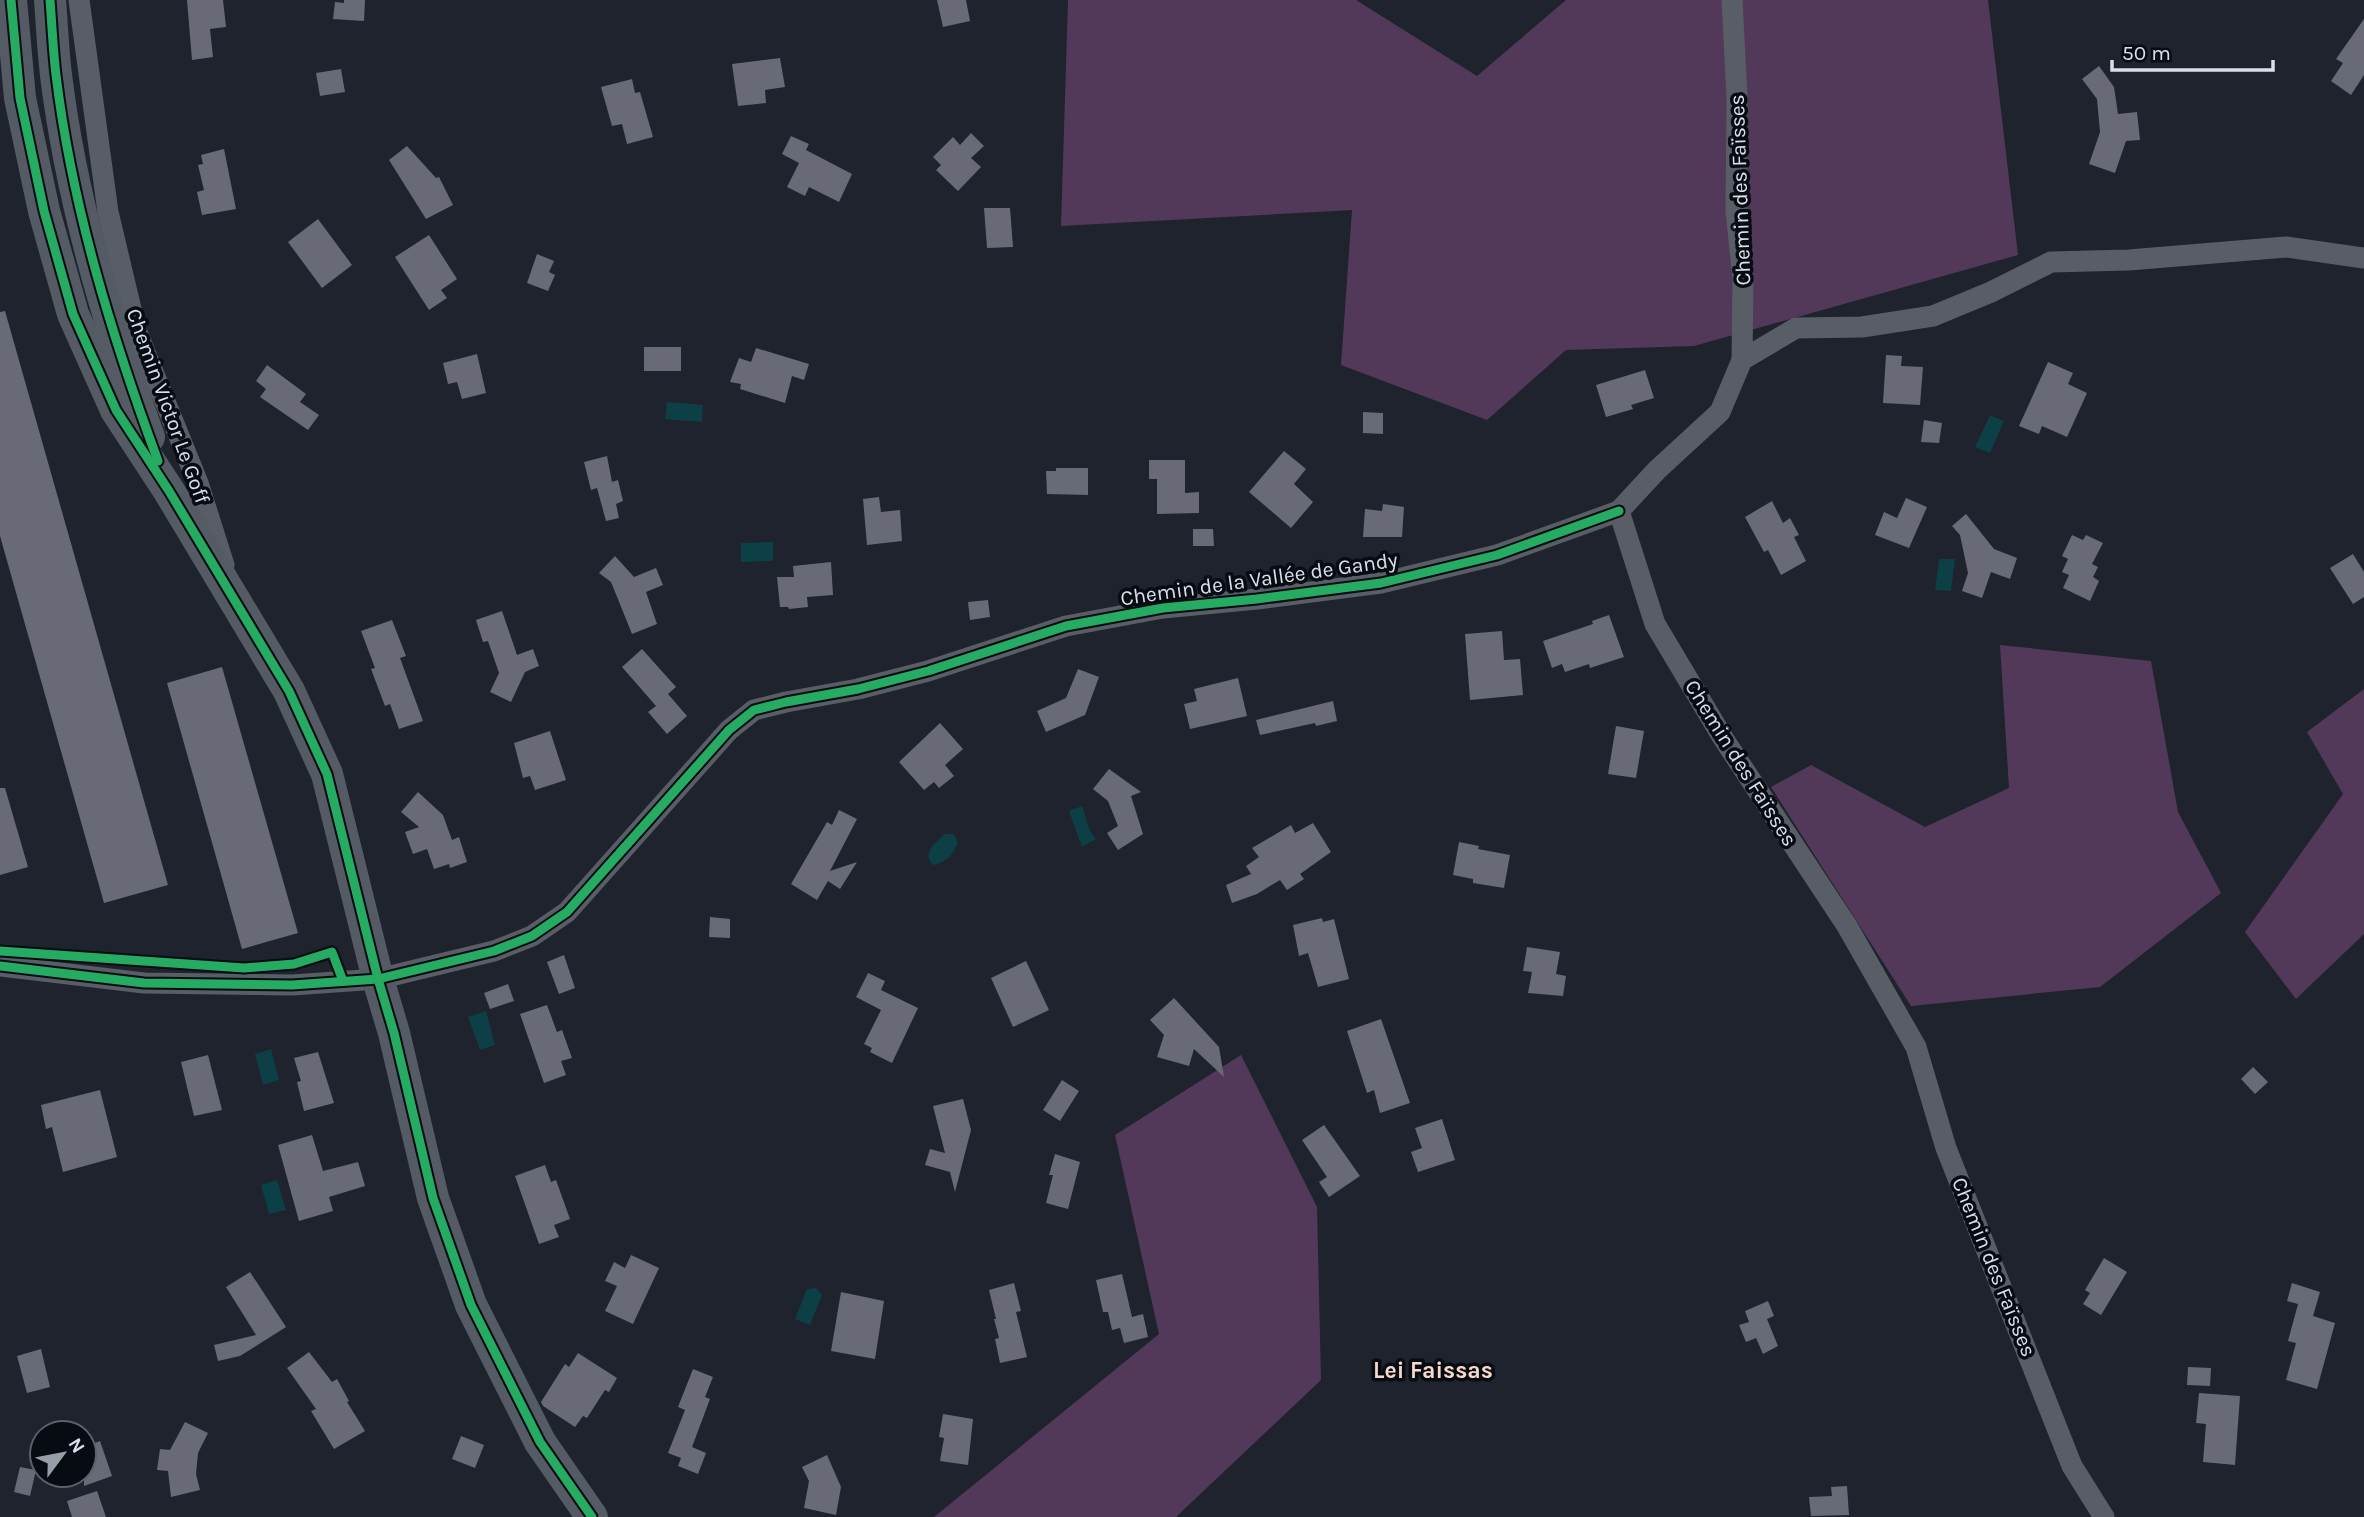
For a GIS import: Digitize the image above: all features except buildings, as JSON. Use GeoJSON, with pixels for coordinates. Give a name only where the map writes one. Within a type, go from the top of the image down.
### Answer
{"type":"FeatureCollection","features":[{"type":"Feature","properties":{"kind":"street"},"geometry":{"type":"LineString","coordinates":[[11,0],[20,98],[44,212],[73,314],[117,410],[289,691],[327,774],[394,1033],[433,1198],[471,1305],[540,1442],[592,1517]]}},
{"type":"Feature","properties":{"kind":"street"},"geometry":{"type":"LineString","coordinates":[[50,0],[56,75],[76,189],[92,256],[139,408],[169,491]]}},
{"type":"Feature","properties":{"kind":"street","name":"Chemin Victor Le Goff"},"geometry":{"type":"LineString","coordinates":[[79,0],[108,212],[136,330],[198,483],[236,602]]}},
{"type":"Feature","properties":{"kind":"street","name":"Chemin des Faïsses"},"geometry":{"type":"LineString","coordinates":[[1732,0],[1737,97],[1736,211],[1743,279],[1742,360],[1720,412],[1657,470],[1619,511],[1655,624],[1723,738],[1847,926],[1916,1047],[1946,1148],[2072,1466],[2104,1517]]}},
{"type":"Feature","properties":{"kind":"street"},"geometry":{"type":"LineString","coordinates":[[1742,360],[1796,328],[1862,327],[1933,316],[1992,292],[2051,262],[2156,258],[2286,247],[2364,257]]}},
{"type":"Feature","properties":{"kind":"street","name":"Chemin de la Vallée de Gandy"},"geometry":{"type":"LineString","coordinates":[[0,966],[144,983],[292,985],[378,979],[494,951],[533,936],[567,912],[729,730],[754,710],[881,683],[954,663],[1066,626],[1163,608],[1381,583],[1497,555],[1619,511]]}},
{"type":"Feature","properties":{"kind":"shaded area"},"geometry":{"type":"Polygon","coordinates":[[[1068,0],[1356,0],[1477,76],[1566,0],[1988,0],[2018,255],[1694,346],[1566,350],[1487,420],[1341,365],[1352,210],[1061,226],[1068,0]]]}},
{"type":"Feature","properties":{"kind":"shaded area"},"geometry":{"type":"Polygon","coordinates":[[[2000,645],[2151,661],[2178,812],[2221,893],[2100,987],[1911,1006],[1771,787],[1811,765],[1925,827],[2009,788],[2000,645]]]}},
{"type":"Feature","properties":{"kind":"shaded area"},"geometry":{"type":"Polygon","coordinates":[[[2364,689],[2364,934],[2296,999],[2245,932],[2343,794],[2307,732],[2364,689]]]}},
{"type":"Feature","properties":{"kind":"shaded area"},"geometry":{"type":"Polygon","coordinates":[[[1241,1055],[1317,1207],[1321,1380],[1176,1517],[934,1517],[1159,1334],[1115,1135],[1241,1055]]]}},
{"type":"Feature","properties":{"kind":"water"},"geometry":{"type":"Polygon","coordinates":[[[667,402],[703,405],[702,422],[665,419],[667,402]]]}},
{"type":"Feature","properties":{"kind":"water"},"geometry":{"type":"Polygon","coordinates":[[[1990,415],[2004,421],[1990,453],[1975,447],[1990,415]]]}},
{"type":"Feature","properties":{"kind":"water"},"geometry":{"type":"Polygon","coordinates":[[[773,542],[773,561],[741,562],[741,543],[773,542]]]}},
{"type":"Feature","properties":{"kind":"water"},"geometry":{"type":"Polygon","coordinates":[[[1939,559],[1955,559],[1951,591],[1935,590],[1939,559]]]}},
{"type":"Feature","properties":{"kind":"water"},"geometry":{"type":"Polygon","coordinates":[[[1082,806],[1090,831],[1096,839],[1082,847],[1069,811],[1082,806]]]}},
{"type":"Feature","properties":{"kind":"water"},"geometry":{"type":"Polygon","coordinates":[[[944,834],[954,834],[958,843],[948,858],[933,865],[929,852],[944,834]]]}},
{"type":"Feature","properties":{"kind":"water"},"geometry":{"type":"Polygon","coordinates":[[[486,1011],[495,1045],[480,1050],[468,1017],[486,1011]]]}},
{"type":"Feature","properties":{"kind":"water"},"geometry":{"type":"Polygon","coordinates":[[[271,1049],[279,1080],[263,1085],[255,1054],[271,1049]]]}},
{"type":"Feature","properties":{"kind":"water"},"geometry":{"type":"Polygon","coordinates":[[[277,1180],[286,1210],[269,1214],[261,1185],[277,1180]]]}},
{"type":"Feature","properties":{"kind":"water"},"geometry":{"type":"Polygon","coordinates":[[[816,1288],[822,1295],[810,1325],[795,1319],[807,1289],[816,1288]]]}},
{"type":"Feature","properties":{"kind":"cycle path"},"geometry":{"type":"LineString","coordinates":[[11,0],[20,98],[44,211],[73,314],[116,410],[169,491],[289,691],[327,774],[394,1033],[433,1198],[471,1305],[540,1442],[592,1517]]}},
{"type":"Feature","properties":{"kind":"cycle path"},"geometry":{"type":"LineString","coordinates":[[50,0],[63,124],[83,222],[125,367],[158,461]]}},
{"type":"Feature","properties":{"kind":"cycle path"},"geometry":{"type":"LineString","coordinates":[[0,966],[144,983],[292,985],[378,979],[494,951],[532,936],[567,912],[729,730],[754,710],[858,689],[928,671],[1066,626],[1163,608],[1381,583],[1497,555],[1619,511]]}},
{"type":"Feature","properties":{"kind":"cycle path"},"geometry":{"type":"LineString","coordinates":[[0,951],[244,968],[294,964],[332,952],[343,981]]}},
{"type":"Feature","properties":{"kind":"district","name":"Lei Faissas"},"geometry":{"type":"Point","coordinates":[1433,1370]}}]}
